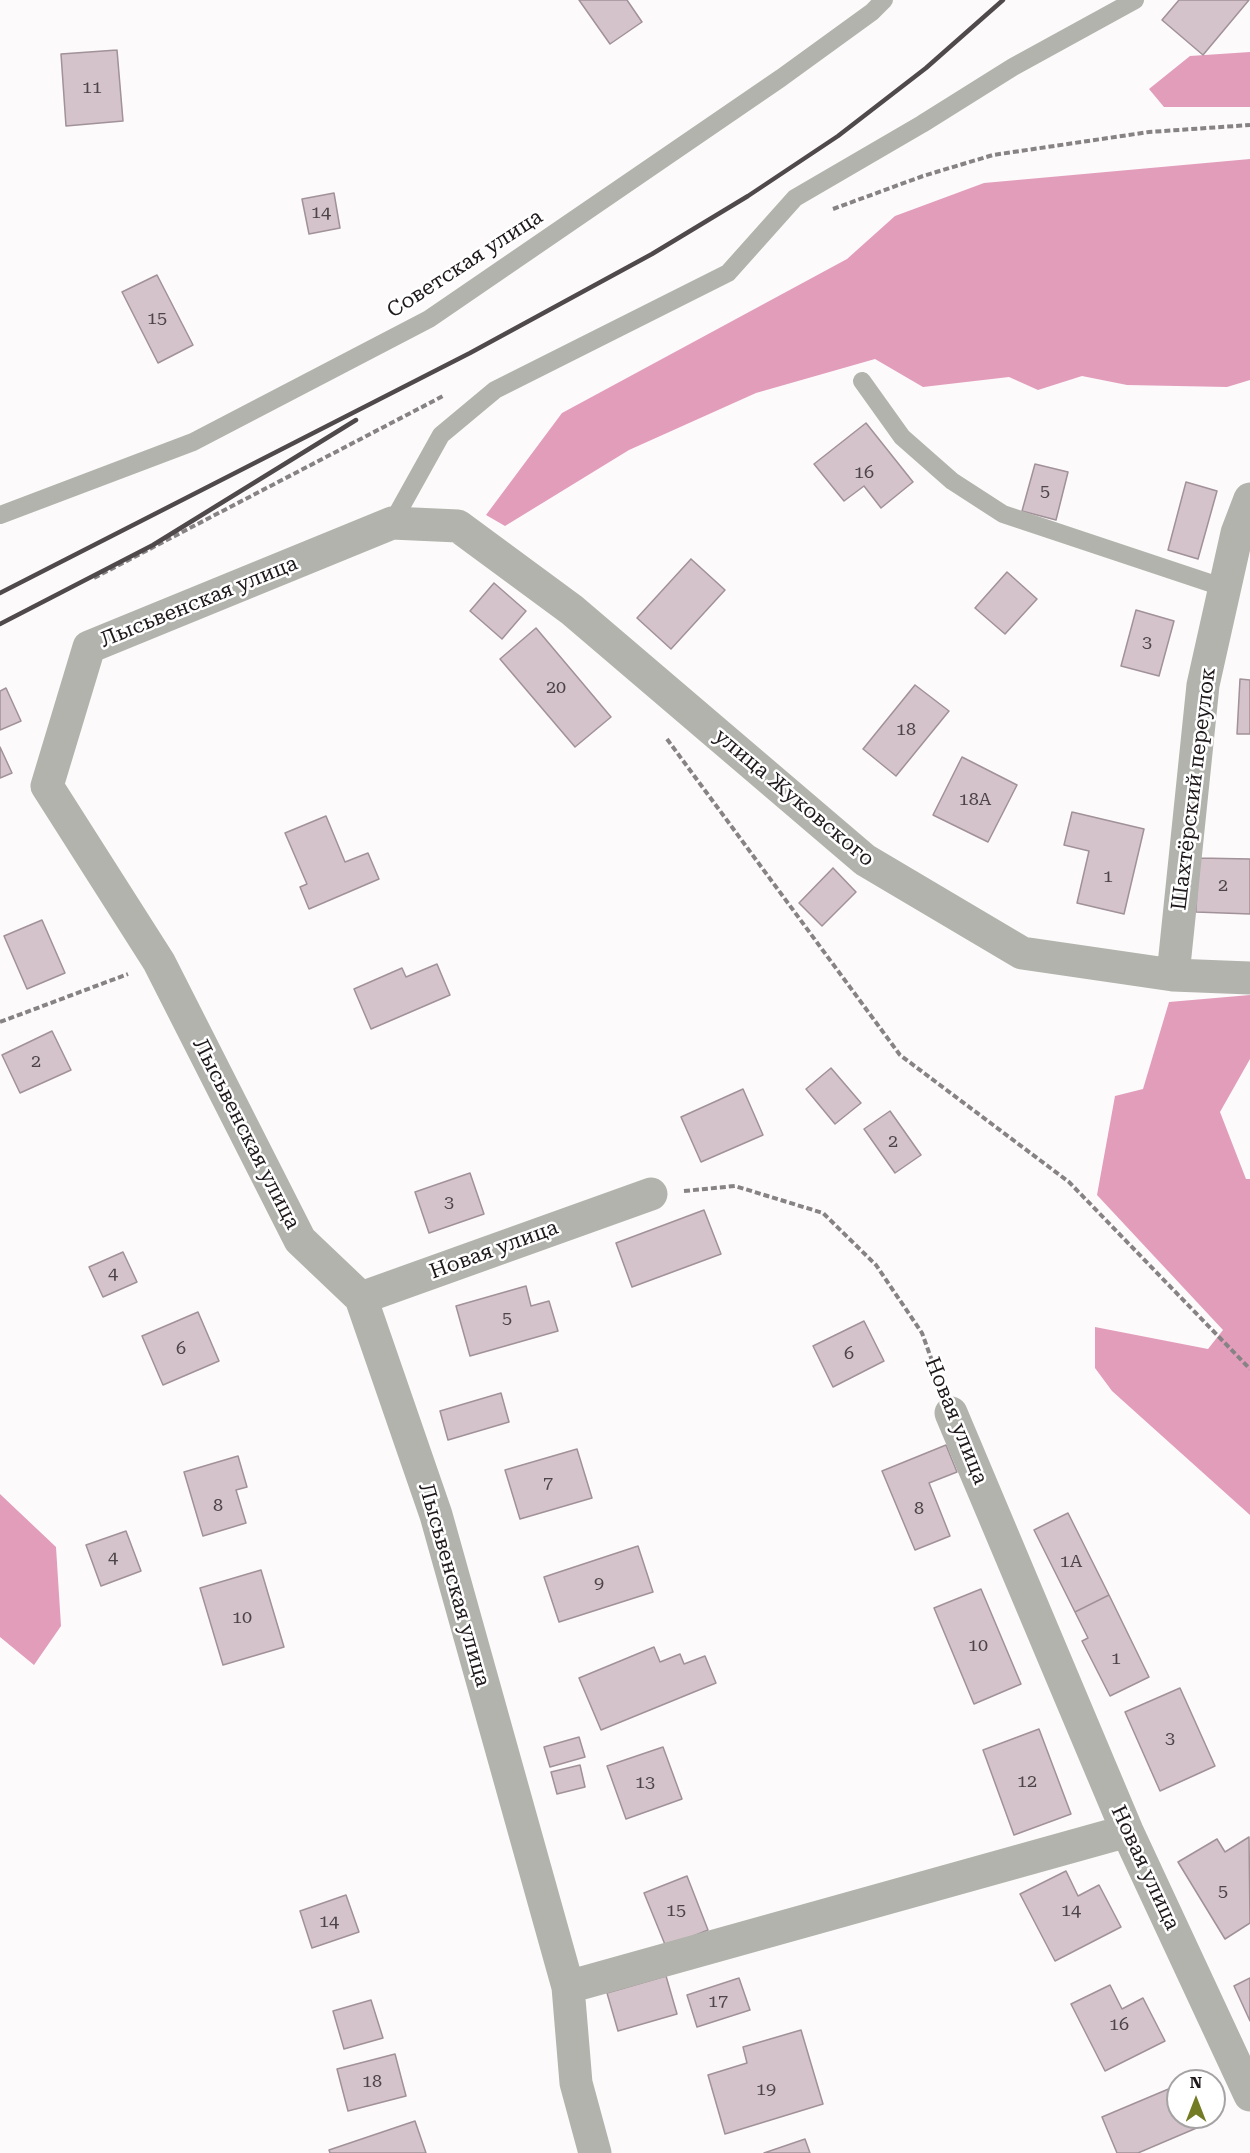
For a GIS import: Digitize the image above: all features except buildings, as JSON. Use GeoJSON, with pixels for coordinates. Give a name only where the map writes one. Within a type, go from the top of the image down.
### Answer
{"type":"FeatureCollection","features":[{"type":"Feature","properties":{"kind":"street","name":"Шахтёрский переулок"},"geometry":{"type":"LineString","coordinates":[[1173,975],[1203,685],[1237,533],[1250,499]]}},
{"type":"Feature","properties":{"kind":"street","name":"улица Жуковского"},"geometry":{"type":"LineString","coordinates":[[392,523],[458,526],[572,610],[865,860],[1022,953],[1173,975],[1250,978]]}},
{"type":"Feature","properties":{"kind":"street","name":"Лысьвенская улица"},"geometry":{"type":"LineString","coordinates":[[392,523],[89,646],[46,786],[159,962],[300,1240],[361,1299],[436,1515],[568,1987],[576,2083],[595,2153]]}},
{"type":"Feature","properties":{"kind":"street","name":"Новая улица"},"geometry":{"type":"LineString","coordinates":[[361,1299],[651,1194]]}},
{"type":"Feature","properties":{"kind":"street","name":"Новая улица"},"geometry":{"type":"LineString","coordinates":[[951,1413],[1127,1831],[1250,2095]]}},
{"type":"Feature","properties":{"kind":"street"},"geometry":{"type":"LineString","coordinates":[[568,1987],[1127,1831]]}},
{"type":"Feature","properties":{"kind":"lane","name":"Советская улица"},"geometry":{"type":"LineString","coordinates":[[0,514],[194,442],[429,319],[781,78],[872,12],[884,0]]}},
{"type":"Feature","properties":{"kind":"lane"},"geometry":{"type":"LineString","coordinates":[[392,523],[441,435],[495,390],[728,273],[795,198],[922,124],[1013,67],[1135,0]]}},
{"type":"Feature","properties":{"kind":"lane"},"geometry":{"type":"LineString","coordinates":[[862,381],[902,437],[952,481],[1003,514],[1225,588]]}},
{"type":"Feature","properties":{"kind":"path"},"geometry":{"type":"LineString","coordinates":[[663,733],[900,1055],[1069,1182],[1250,1369]]}},
{"type":"Feature","properties":{"kind":"path"},"geometry":{"type":"LineString","coordinates":[[0,1022],[159,962]]}},
{"type":"Feature","properties":{"kind":"path","name":"Новая улица"},"geometry":{"type":"LineString","coordinates":[[651,1194],[735,1186],[823,1213],[876,1264],[922,1333],[951,1413]]}},
{"type":"Feature","properties":{"kind":"shaded area"},"geometry":{"type":"Polygon","coordinates":[[[1250,52],[1250,107],[1164,107],[1149,89],[1190,56],[1250,52]]]}},
{"type":"Feature","properties":{"kind":"shaded area"},"geometry":{"type":"Polygon","coordinates":[[[1250,159],[1250,380],[1227,387],[1127,385],[1082,376],[1038,390],[1009,377],[923,387],[875,359],[756,393],[629,450],[505,526],[486,515],[562,413],[847,259],[895,216],[984,183],[1250,159]]]}},
{"type":"Feature","properties":{"kind":"shaded area"},"geometry":{"type":"Polygon","coordinates":[[[1250,995],[1250,1059],[1220,1112],[1246,1179],[1250,1179],[1250,1515],[1112,1391],[1095,1368],[1095,1327],[1208,1349],[1223,1330],[1097,1195],[1115,1096],[1143,1089],[1169,1002],[1250,995]]]}},
{"type":"Feature","properties":{"kind":"shaded area"},"geometry":{"type":"Polygon","coordinates":[[[0,1494],[56,1547],[61,1626],[34,1665],[0,1637],[0,1494]]]}},
{"type":"Feature","properties":{"kind":"railway"},"geometry":{"type":"LineString","coordinates":[[0,593],[470,353],[652,254],[748,196],[838,136],[926,68],[1003,0]]}},
{"type":"Feature","properties":{"kind":"railway"},"geometry":{"type":"LineString","coordinates":[[0,624],[153,545],[356,420]]}}]}
